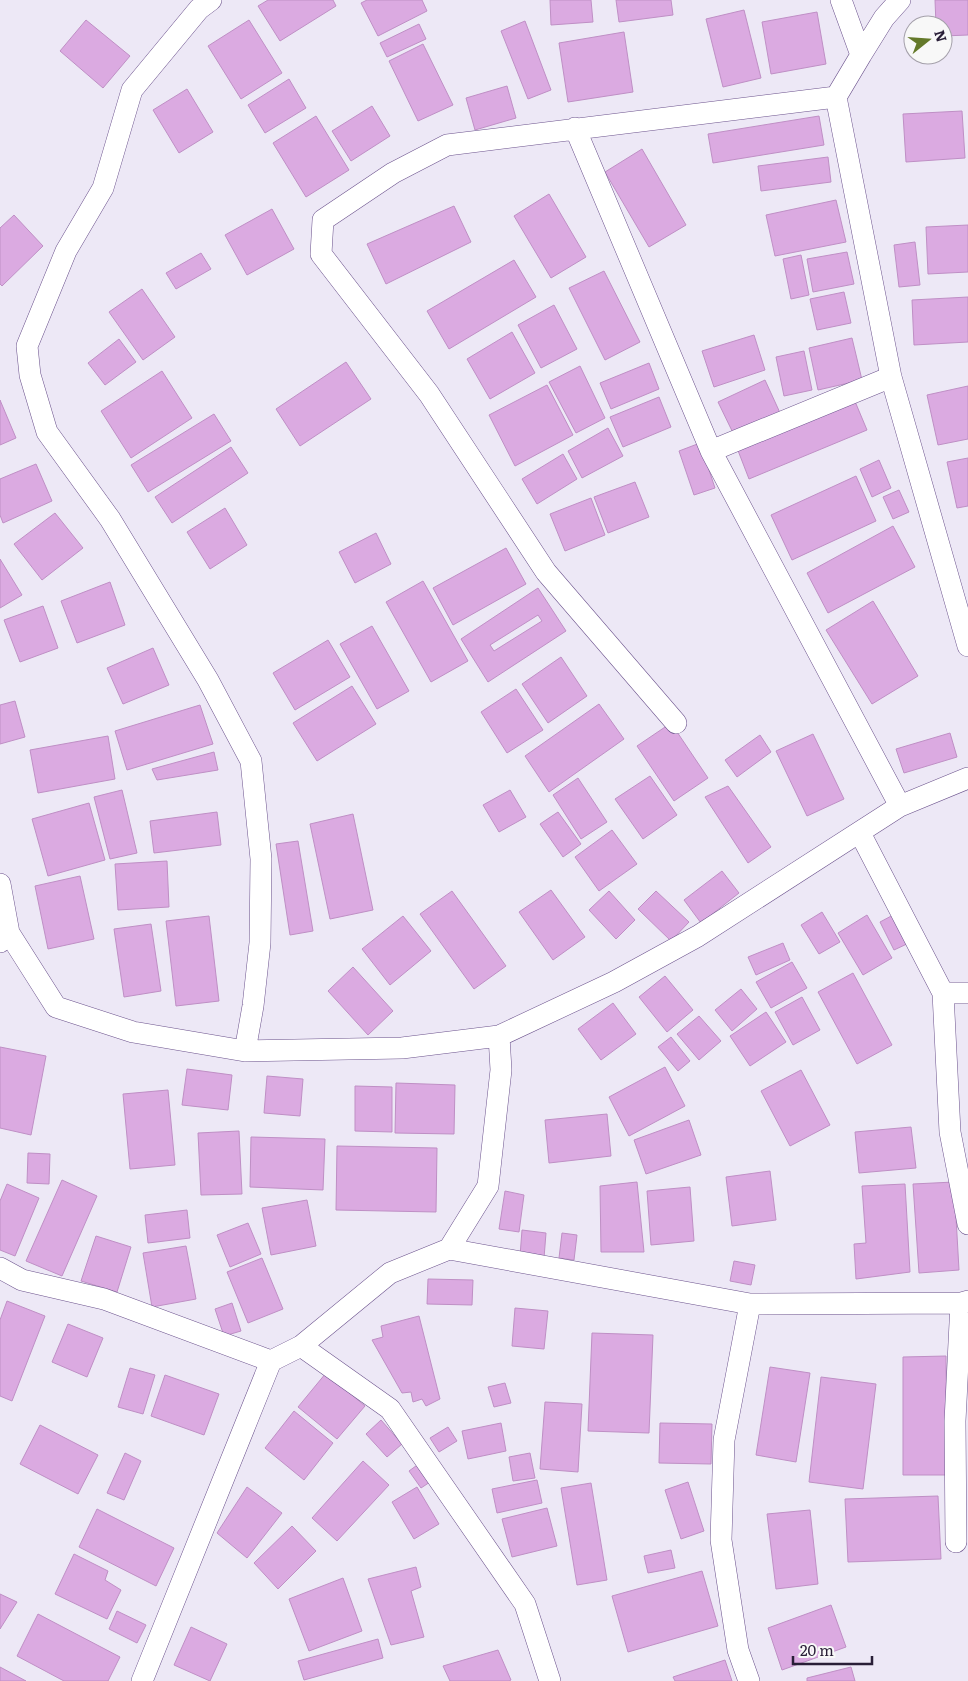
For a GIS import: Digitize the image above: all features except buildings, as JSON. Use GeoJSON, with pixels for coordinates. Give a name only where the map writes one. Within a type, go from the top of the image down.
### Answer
{"type":"FeatureCollection","features":[{"type":"Feature","properties":{"kind":"street"},"geometry":{"type":"LineString","coordinates":[[211,0],[198,9],[132,90],[103,188],[66,251],[27,346],[30,376],[47,432],[110,519],[208,680],[251,761],[261,859],[260,943],[253,1006],[245,1051]]}},
{"type":"Feature","properties":{"kind":"street"},"geometry":{"type":"LineString","coordinates":[[841,0],[861,55]]}},
{"type":"Feature","properties":{"kind":"street"},"geometry":{"type":"LineString","coordinates":[[900,0],[884,18],[836,97],[891,378],[968,646]]}},
{"type":"Feature","properties":{"kind":"street"},"geometry":{"type":"LineString","coordinates":[[676,723],[546,572],[429,394],[321,254],[323,220],[393,173],[448,145],[836,97]]}},
{"type":"Feature","properties":{"kind":"street"},"geometry":{"type":"LineString","coordinates":[[575,128],[711,452],[900,806]]}},
{"type":"Feature","properties":{"kind":"street"},"geometry":{"type":"LineString","coordinates":[[711,452],[891,378]]}},
{"type":"Feature","properties":{"kind":"street"},"geometry":{"type":"LineString","coordinates":[[0,884],[5,938],[56,1007],[133,1032],[245,1051],[402,1048],[500,1036],[614,982],[698,936],[900,806],[968,778]]}},
{"type":"Feature","properties":{"kind":"street"},"geometry":{"type":"LineString","coordinates":[[860,833],[943,993],[950,1132],[968,1224]]}},
{"type":"Feature","properties":{"kind":"street"},"geometry":{"type":"LineString","coordinates":[[943,993],[968,993]]}},
{"type":"Feature","properties":{"kind":"street"},"geometry":{"type":"LineString","coordinates":[[449,1249],[488,1186],[501,1070],[500,1036]]}},
{"type":"Feature","properties":{"kind":"street"},"geometry":{"type":"LineString","coordinates":[[142,1681],[272,1360],[301,1346],[390,1273],[449,1249],[750,1304],[964,1302],[955,1421],[956,1542]]}},
{"type":"Feature","properties":{"kind":"street"},"geometry":{"type":"LineString","coordinates":[[0,1268],[22,1280],[104,1299],[272,1360]]}},
{"type":"Feature","properties":{"kind":"street"},"geometry":{"type":"LineString","coordinates":[[749,1681],[738,1650],[721,1540],[724,1440],[750,1304]]}},
{"type":"Feature","properties":{"kind":"street"},"geometry":{"type":"LineString","coordinates":[[301,1346],[390,1409],[525,1604],[550,1681]]}}]}
